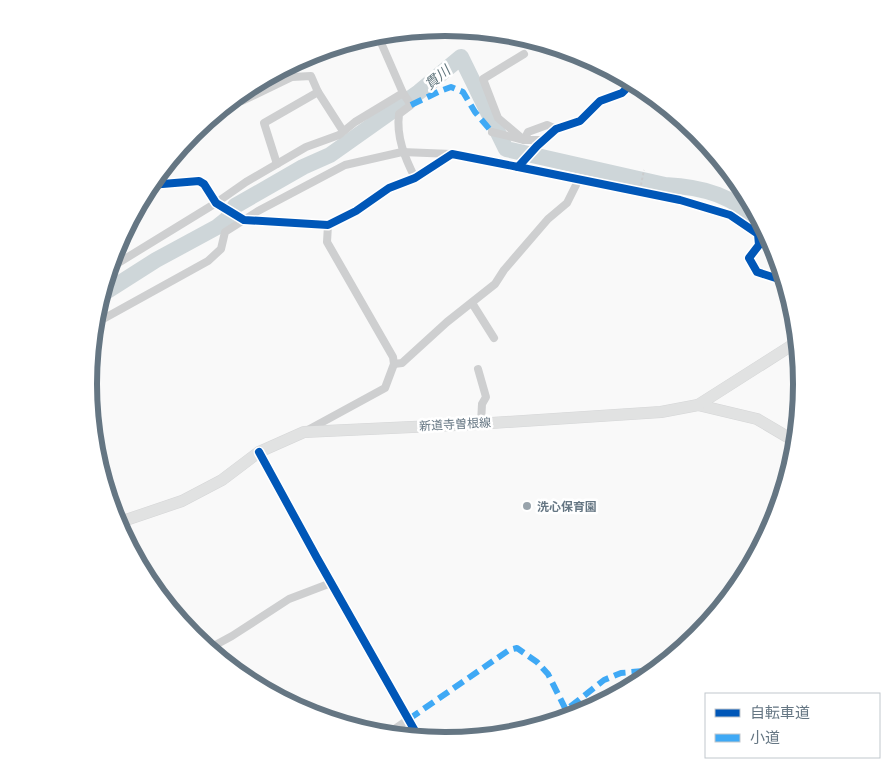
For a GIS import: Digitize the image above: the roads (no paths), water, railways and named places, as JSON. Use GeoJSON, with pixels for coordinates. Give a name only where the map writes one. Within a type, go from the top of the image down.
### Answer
{"type":"FeatureCollection","features":[{"type":"Feature","properties":{"kind":"main road","name":"新道寺曽根線"},"geometry":{"type":"LineString","coordinates":[[125,520],[182,501],[222,480],[259,452],[304,432],[661,412],[698,405],[791,346]]}},
{"type":"Feature","properties":{"kind":"main road"},"geometry":{"type":"LineString","coordinates":[[698,405],[757,419],[789,438]]}},
{"type":"Feature","properties":{"kind":"street"},"geometry":{"type":"LineString","coordinates":[[381,42],[404,94],[411,105],[399,114],[398,121],[402,150],[415,178]]}},
{"type":"Feature","properties":{"kind":"street"},"geometry":{"type":"LineString","coordinates":[[524,54],[483,79],[498,118],[524,140]]}},
{"type":"Feature","properties":{"kind":"street"},"geometry":{"type":"LineString","coordinates":[[246,99],[292,77],[311,76],[318,92],[343,131]]}},
{"type":"Feature","properties":{"kind":"street"},"geometry":{"type":"LineString","coordinates":[[521,165],[537,146],[556,130],[580,121],[600,101],[622,93],[627,88]]}},
{"type":"Feature","properties":{"kind":"street"},"geometry":{"type":"LineString","coordinates":[[277,164],[264,123],[318,92]]}},
{"type":"Feature","properties":{"kind":"street"},"geometry":{"type":"LineString","coordinates":[[120,262],[218,205],[246,182],[306,147],[339,135],[355,122],[404,94]]}},
{"type":"Feature","properties":{"kind":"street"},"geometry":{"type":"LineString","coordinates":[[524,140],[528,132],[547,125],[556,130]]}},
{"type":"Feature","properties":{"kind":"street"},"geometry":{"type":"LineString","coordinates":[[492,132],[524,140],[546,140]]}},
{"type":"Feature","properties":{"kind":"street"},"geometry":{"type":"LineString","coordinates":[[104,319],[208,261],[221,249],[225,232],[241,218],[345,165],[402,150],[452,154],[521,165],[579,180],[680,200],[730,215],[758,234],[759,245],[749,258],[756,272],[776,278]]}},
{"type":"Feature","properties":{"kind":"street"},"geometry":{"type":"LineString","coordinates":[[161,184],[199,181],[204,184],[218,205],[241,218],[328,225],[356,211],[389,188],[415,178],[452,154]]}},
{"type":"Feature","properties":{"kind":"street"},"geometry":{"type":"LineString","coordinates":[[394,364],[402,363],[495,284],[504,270],[548,219],[567,203],[579,180]]}},
{"type":"Feature","properties":{"kind":"street"},"geometry":{"type":"LineString","coordinates":[[304,432],[384,388],[394,364],[394,358],[327,242],[328,225]]}},
{"type":"Feature","properties":{"kind":"street"},"geometry":{"type":"LineString","coordinates":[[472,303],[494,338]]}},
{"type":"Feature","properties":{"kind":"street"},"geometry":{"type":"LineString","coordinates":[[478,369],[486,397],[482,404],[481,423]]}},
{"type":"Feature","properties":{"kind":"street"},"geometry":{"type":"LineString","coordinates":[[259,452],[415,730]]}},
{"type":"Feature","properties":{"kind":"street"},"geometry":{"type":"LineString","coordinates":[[215,644],[232,636],[289,599],[331,583]]}},
{"type":"Feature","properties":{"kind":"street"},"geometry":{"type":"LineString","coordinates":[[396,728],[409,719]]}},
{"type":"Feature","properties":{"kind":"waterway","name":"貫川"},"geometry":{"type":"LineString","coordinates":[[111,289],[156,260],[217,227],[227,219],[235,206],[303,167],[330,155],[419,92],[461,57],[506,149],[665,185],[706,191],[729,200],[747,211]]}},
{"type":"Feature","properties":{"kind":"place","name":"洗心保育園"},"geometry":{"type":"Point","coordinates":[527,506]}}]}
